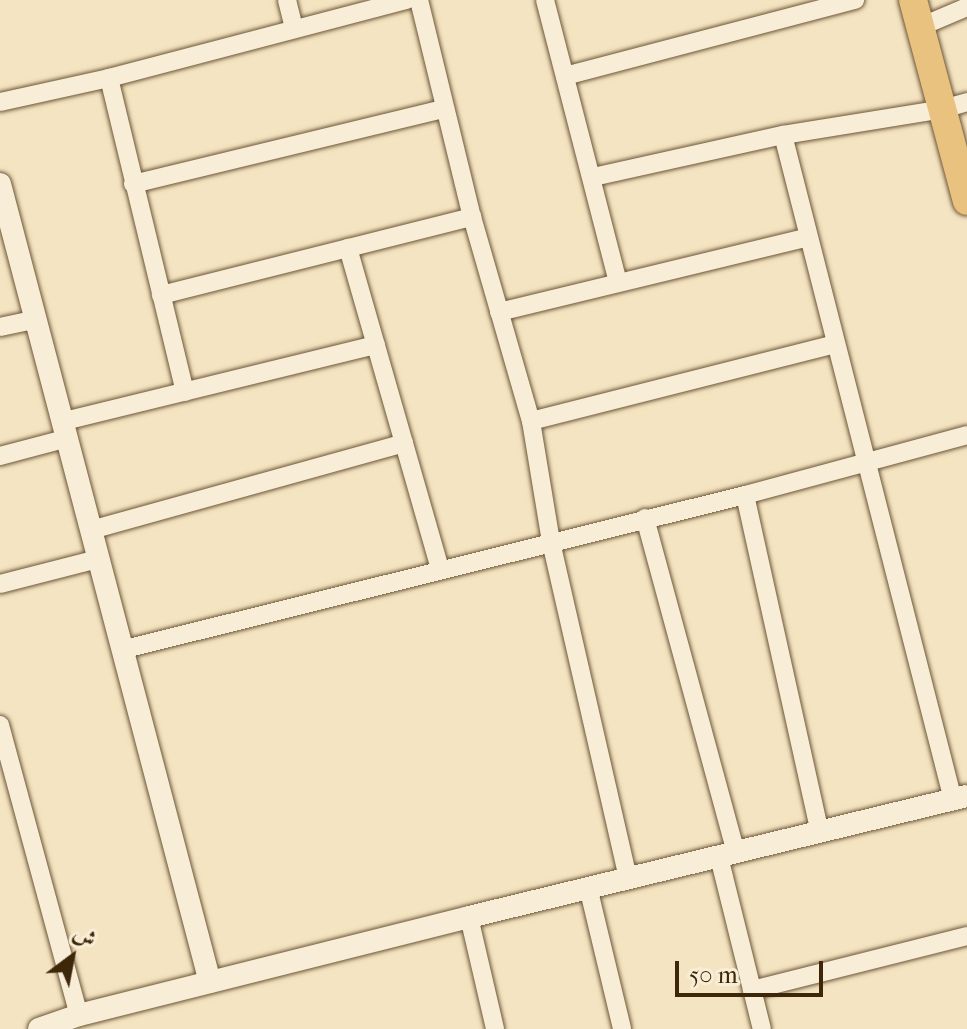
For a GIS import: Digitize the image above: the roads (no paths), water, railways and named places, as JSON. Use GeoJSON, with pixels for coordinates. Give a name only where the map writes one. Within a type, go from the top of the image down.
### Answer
{"type":"FeatureCollection","features":[{"type":"Feature","properties":{"kind":"main road"},"geometry":{"type":"LineString","coordinates":[[917,13],[955,106],[967,201]]}},
{"type":"Feature","properties":{"kind":"street"},"geometry":{"type":"LineString","coordinates":[[287,0],[294,28]]}},
{"type":"Feature","properties":{"kind":"street"},"geometry":{"type":"LineString","coordinates":[[0,102],[109,78],[407,0]]}},
{"type":"Feature","properties":{"kind":"street"},"geometry":{"type":"LineString","coordinates":[[419,0],[443,109],[531,421],[551,542],[628,878]]}},
{"type":"Feature","properties":{"kind":"street"},"geometry":{"type":"LineString","coordinates":[[545,0],[618,282]]}},
{"type":"Feature","properties":{"kind":"street"},"geometry":{"type":"LineString","coordinates":[[565,76],[855,0]]}},
{"type":"Feature","properties":{"kind":"street"},"geometry":{"type":"LineString","coordinates":[[917,13],[967,7]]}},
{"type":"Feature","properties":{"kind":"street"},"geometry":{"type":"LineString","coordinates":[[109,78],[185,392]]}},
{"type":"Feature","properties":{"kind":"street"},"geometry":{"type":"LineString","coordinates":[[593,177],[783,135],[955,106]]}},
{"type":"Feature","properties":{"kind":"street"},"geometry":{"type":"LineString","coordinates":[[133,184],[443,109]]}},
{"type":"Feature","properties":{"kind":"street"},"geometry":{"type":"LineString","coordinates":[[39,1029],[79,1015],[588,887],[960,798],[835,344],[783,135]]}},
{"type":"Feature","properties":{"kind":"street"},"geometry":{"type":"LineString","coordinates":[[0,184],[98,559],[125,649],[210,982]]}},
{"type":"Feature","properties":{"kind":"street"},"geometry":{"type":"LineString","coordinates":[[161,295],[472,217]]}},
{"type":"Feature","properties":{"kind":"street"},"geometry":{"type":"LineString","coordinates":[[499,312],[808,237]]}},
{"type":"Feature","properties":{"kind":"street"},"geometry":{"type":"LineString","coordinates":[[348,248],[440,568]]}},
{"type":"Feature","properties":{"kind":"street"},"geometry":{"type":"LineString","coordinates":[[0,327],[34,320]]}},
{"type":"Feature","properties":{"kind":"street"},"geometry":{"type":"LineString","coordinates":[[531,421],[835,344]]}},
{"type":"Feature","properties":{"kind":"street"},"geometry":{"type":"LineString","coordinates":[[0,456],[66,430],[185,392],[376,345]]}},
{"type":"Feature","properties":{"kind":"street"},"geometry":{"type":"LineString","coordinates":[[125,649],[440,568],[745,495],[967,435]]}},
{"type":"Feature","properties":{"kind":"street"},"geometry":{"type":"LineString","coordinates":[[91,530],[404,443]]}},
{"type":"Feature","properties":{"kind":"street"},"geometry":{"type":"LineString","coordinates":[[745,495],[820,832]]}},
{"type":"Feature","properties":{"kind":"street"},"geometry":{"type":"LineString","coordinates":[[645,518],[728,855],[762,1029]]}},
{"type":"Feature","properties":{"kind":"street"},"geometry":{"type":"LineString","coordinates":[[0,584],[98,559]]}},
{"type":"Feature","properties":{"kind":"street"},"geometry":{"type":"LineString","coordinates":[[0,725],[79,1015]]}},
{"type":"Feature","properties":{"kind":"street"},"geometry":{"type":"LineString","coordinates":[[588,887],[622,1029]]}},
{"type":"Feature","properties":{"kind":"street"},"geometry":{"type":"LineString","coordinates":[[469,917],[495,1029]]}},
{"type":"Feature","properties":{"kind":"street"},"geometry":{"type":"LineString","coordinates":[[752,990],[967,936]]}}]}
